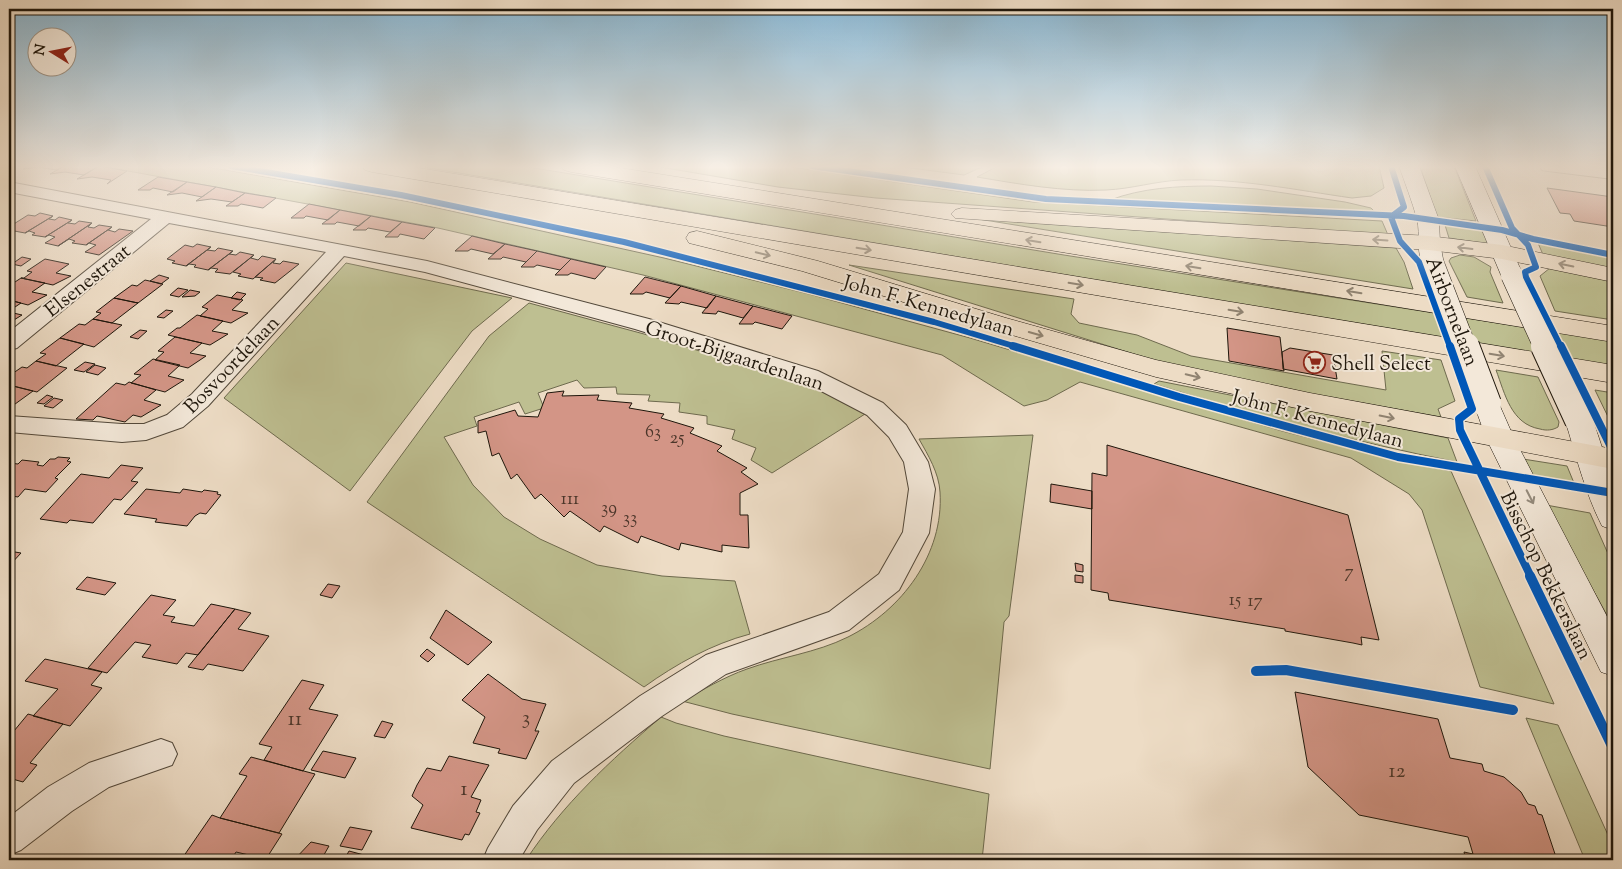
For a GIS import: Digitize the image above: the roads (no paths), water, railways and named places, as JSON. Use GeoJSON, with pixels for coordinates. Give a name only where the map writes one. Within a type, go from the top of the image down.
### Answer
{"type":"FeatureCollection","features":[{"type":"Feature","properties":{"kind":"main road"},"geometry":{"type":"LineString","coordinates":[[579,207],[636,224],[810,266],[997,323],[1156,368],[1310,402],[1602,457]]}},
{"type":"Feature","properties":{"kind":"main road","name":"John F. Kennedylaan"},"geometry":{"type":"LineString","coordinates":[[613,207],[1613,374]]}},
{"type":"Feature","properties":{"kind":"main road"},"geometry":{"type":"LineString","coordinates":[[819,207],[1613,334]]}},
{"type":"Feature","properties":{"kind":"main road"},"geometry":{"type":"LineString","coordinates":[[868,207],[1431,253],[1502,252],[1613,275]]}},
{"type":"Feature","properties":{"kind":"main road","name":"Airbornelaan"},"geometry":{"type":"LineString","coordinates":[[1423,207],[1430,232],[1431,253],[1500,438]]}},
{"type":"Feature","properties":{"kind":"main road"},"geometry":{"type":"LineString","coordinates":[[1482,207],[1579,420],[1602,457],[1613,518]]}},
{"type":"Feature","properties":{"kind":"main road","name":"Bisschop Bekkerslaan"},"geometry":{"type":"LineString","coordinates":[[1500,438],[1613,661]]}},
{"type":"Feature","properties":{"kind":"street","name":"Groot-Bijgaardenlaan"},"geometry":{"type":"LineString","coordinates":[[108,207],[340,249],[427,267],[632,322],[810,376],[875,409],[898,431],[916,462],[922,489],[916,533],[889,582],[839,621],[716,664],[652,706],[563,772],[525,818],[500,860]]}},
{"type":"Feature","properties":{"kind":"street","name":"Elsenestraat"},"geometry":{"type":"LineString","coordinates":[[9,343],[165,217]]}},
{"type":"Feature","properties":{"kind":"street","name":"Bosvoordelaan"},"geometry":{"type":"LineString","coordinates":[[9,424],[122,433],[146,432],[175,421],[200,400],[340,249]]}},
{"type":"Feature","properties":{"kind":"street"},"geometry":{"type":"LineString","coordinates":[[9,838],[60,799],[100,774],[161,754]]}},
{"type":"Feature","properties":{"kind":"place","name":"Shell Select"},"geometry":{"type":"Point","coordinates":[1315,363]}}]}
